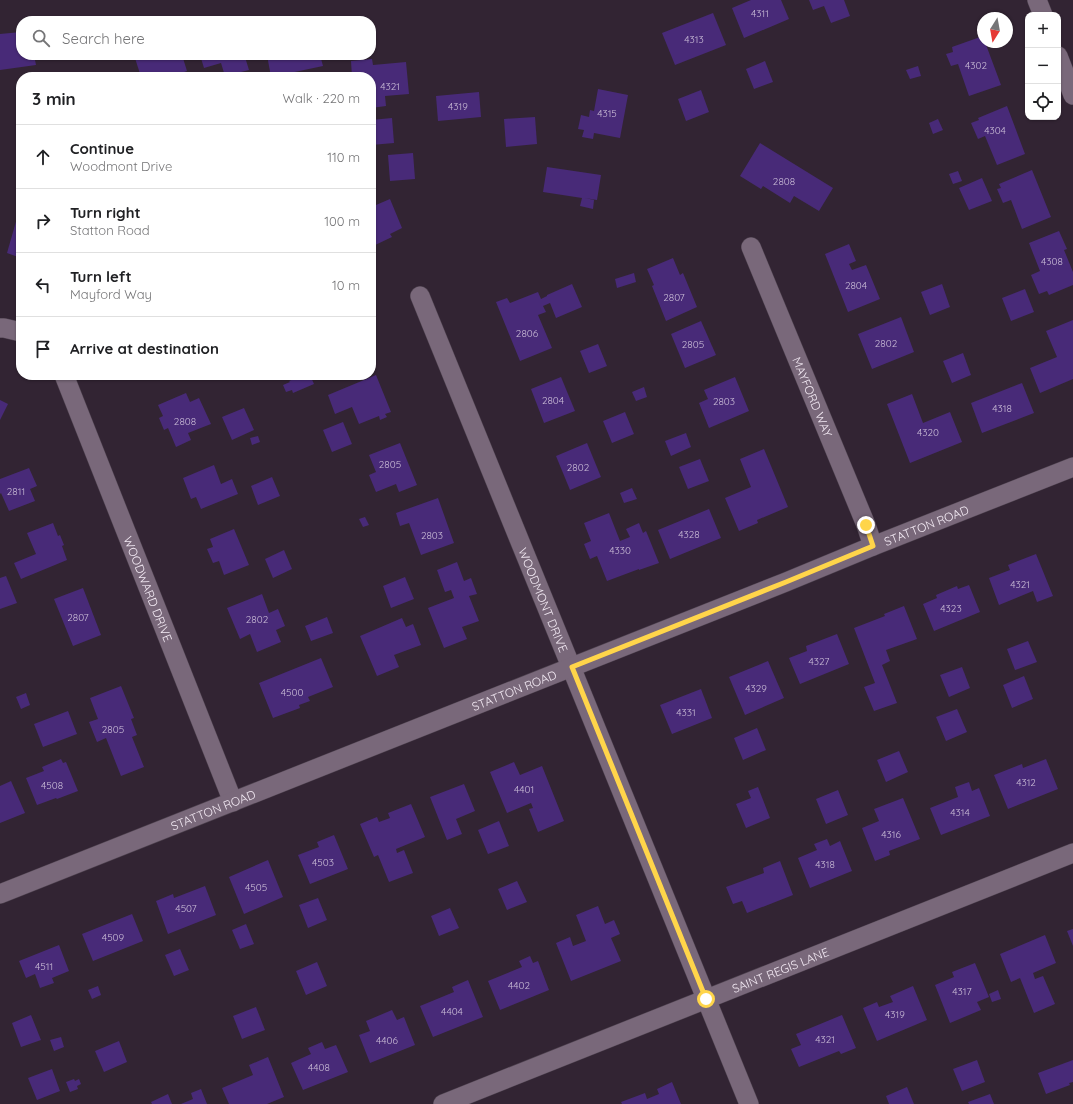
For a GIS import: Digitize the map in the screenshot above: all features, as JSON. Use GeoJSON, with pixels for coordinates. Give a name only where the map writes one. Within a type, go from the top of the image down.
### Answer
{"type":"FeatureCollection","features":[{"type":"Feature","properties":{"kind":"street"},"geometry":{"type":"LineString","coordinates":[[1037,0],[1041,12]]}},
{"type":"Feature","properties":{"kind":"street"},"geometry":{"type":"LineString","coordinates":[[1061,64],[1073,95]]}},
{"type":"Feature","properties":{"kind":"street","name":"MAYFORD WAY"},"geometry":{"type":"LineString","coordinates":[[751,247],[866,525],[873,546]]}},
{"type":"Feature","properties":{"kind":"street","name":"WOODMONT DRIVE"},"geometry":{"type":"LineString","coordinates":[[420,296],[749,1104]]}},
{"type":"Feature","properties":{"kind":"street"},"geometry":{"type":"LineString","coordinates":[[0,328],[16,331]]}},
{"type":"Feature","properties":{"kind":"street","name":"WOODWARD DRIVE"},"geometry":{"type":"LineString","coordinates":[[66,380],[234,802]]}},
{"type":"Feature","properties":{"kind":"street","name":"STATTON ROAD"},"geometry":{"type":"LineString","coordinates":[[0,894],[1073,467]]}},
{"type":"Feature","properties":{"kind":"street","name":"SAINT REGIS LANE"},"geometry":{"type":"LineString","coordinates":[[443,1104],[1073,853]]}},
{"type":"Feature","properties":{"kind":"building"},"geometry":{"type":"Polygon","coordinates":[[[751,0],[781,0],[789,19],[744,38],[732,8],[751,0]]]}},
{"type":"Feature","properties":{"kind":"building"},"geometry":{"type":"Polygon","coordinates":[[[809,0],[844,0],[850,16],[831,23],[824,6],[813,10],[809,0]]]}},
{"type":"Feature","properties":{"kind":"building"},"geometry":{"type":"Polygon","coordinates":[[[713,13],[726,45],[675,65],[662,33],[713,13]]]}},
{"type":"Feature","properties":{"kind":"building"},"geometry":{"type":"Polygon","coordinates":[[[16,32],[16,60],[35,60],[36,65],[0,70],[0,34],[16,32]]]}},
{"type":"Feature","properties":{"kind":"building"},"geometry":{"type":"Polygon","coordinates":[[[977,38],[977,48],[987,48],[1001,85],[969,96],[958,64],[951,66],[946,54],[953,52],[952,47],[977,38]]]}},
{"type":"Feature","properties":{"kind":"building"},"geometry":{"type":"Polygon","coordinates":[[[136,60],[184,60],[187,71],[184,72],[139,72],[136,60]]]}},
{"type":"Feature","properties":{"kind":"building"},"geometry":{"type":"Polygon","coordinates":[[[202,60],[246,60],[249,70],[241,72],[224,72],[221,63],[204,68],[202,60]]]}},
{"type":"Feature","properties":{"kind":"building"},"geometry":{"type":"Polygon","coordinates":[[[268,60],[321,60],[323,66],[295,72],[270,72],[268,60]]]}},
{"type":"Feature","properties":{"kind":"building"},"geometry":{"type":"Polygon","coordinates":[[[372,60],[373,65],[406,62],[409,94],[385,96],[386,106],[376,107],[376,72],[352,72],[351,61],[372,60]]]}},
{"type":"Feature","properties":{"kind":"building"},"geometry":{"type":"Polygon","coordinates":[[[765,61],[773,82],[754,89],[746,69],[765,61]]]}},
{"type":"Feature","properties":{"kind":"building"},"geometry":{"type":"Polygon","coordinates":[[[918,66],[921,76],[910,79],[906,70],[918,66]]]}},
{"type":"Feature","properties":{"kind":"building"},"geometry":{"type":"Polygon","coordinates":[[[598,89],[628,95],[620,138],[594,133],[593,139],[582,137],[584,130],[578,129],[581,115],[589,117],[590,110],[594,111],[598,89]]]}},
{"type":"Feature","properties":{"kind":"building"},"geometry":{"type":"Polygon","coordinates":[[[701,90],[709,112],[686,121],[678,99],[701,90]]]}},
{"type":"Feature","properties":{"kind":"building"},"geometry":{"type":"Polygon","coordinates":[[[479,92],[481,117],[438,121],[436,96],[479,92]]]}},
{"type":"Feature","properties":{"kind":"building"},"geometry":{"type":"Polygon","coordinates":[[[1007,106],[1025,154],[997,165],[985,136],[978,139],[971,123],[979,120],[978,118],[1007,106]]]}},
{"type":"Feature","properties":{"kind":"building"},"geometry":{"type":"Polygon","coordinates":[[[535,117],[537,144],[506,147],[504,119],[535,117]]]}},
{"type":"Feature","properties":{"kind":"building"},"geometry":{"type":"Polygon","coordinates":[[[392,118],[394,143],[376,145],[376,120],[392,118]]]}},
{"type":"Feature","properties":{"kind":"building"},"geometry":{"type":"Polygon","coordinates":[[[938,119],[943,130],[933,134],[929,123],[938,119]]]}},
{"type":"Feature","properties":{"kind":"building"},"geometry":{"type":"Polygon","coordinates":[[[760,143],[833,188],[819,211],[794,196],[790,203],[763,186],[761,189],[740,176],[760,143]]]}},
{"type":"Feature","properties":{"kind":"building"},"geometry":{"type":"Polygon","coordinates":[[[413,153],[415,179],[390,181],[388,155],[413,153]]]}},
{"type":"Feature","properties":{"kind":"building"},"geometry":{"type":"Polygon","coordinates":[[[547,167],[601,175],[597,200],[585,198],[594,200],[593,209],[580,206],[582,198],[543,192],[547,167]]]}},
{"type":"Feature","properties":{"kind":"building"},"geometry":{"type":"Polygon","coordinates":[[[1032,170],[1051,217],[1022,229],[1011,200],[1003,203],[997,189],[1001,188],[999,184],[1032,170]]]}},
{"type":"Feature","properties":{"kind":"building"},"geometry":{"type":"Polygon","coordinates":[[[958,171],[962,181],[953,184],[949,174],[958,171]]]}},
{"type":"Feature","properties":{"kind":"building"},"geometry":{"type":"Polygon","coordinates":[[[982,178],[992,201],[969,210],[959,188],[982,178]]]}},
{"type":"Feature","properties":{"kind":"building"},"geometry":{"type":"Polygon","coordinates":[[[390,199],[402,228],[390,234],[392,237],[376,245],[376,205],[390,199]]]}},
{"type":"Feature","properties":{"kind":"building"},"geometry":{"type":"Polygon","coordinates":[[[16,222],[16,256],[7,253],[16,222]]]}},
{"type":"Feature","properties":{"kind":"building"},"geometry":{"type":"Polygon","coordinates":[[[1059,231],[1067,249],[1064,250],[1073,272],[1073,285],[1049,295],[1047,291],[1039,294],[1031,275],[1040,271],[1029,243],[1059,231]]]}},
{"type":"Feature","properties":{"kind":"building"},"geometry":{"type":"Polygon","coordinates":[[[849,244],[856,261],[849,264],[852,270],[866,265],[880,299],[848,312],[825,254],[849,244]]]}},
{"type":"Feature","properties":{"kind":"building"},"geometry":{"type":"Polygon","coordinates":[[[673,258],[680,275],[683,273],[697,307],[666,321],[647,269],[673,258]]]}},
{"type":"Feature","properties":{"kind":"building"},"geometry":{"type":"Polygon","coordinates":[[[634,273],[636,282],[617,288],[615,279],[634,273]]]}},
{"type":"Feature","properties":{"kind":"building"},"geometry":{"type":"Polygon","coordinates":[[[572,284],[582,307],[556,318],[550,303],[543,306],[546,312],[538,315],[552,348],[520,361],[496,302],[507,298],[510,303],[538,292],[541,299],[572,284]]]}},
{"type":"Feature","properties":{"kind":"building"},"geometry":{"type":"Polygon","coordinates":[[[942,284],[950,307],[930,315],[921,292],[942,284]]]}},
{"type":"Feature","properties":{"kind":"building"},"geometry":{"type":"Polygon","coordinates":[[[1025,289],[1034,312],[1011,321],[1002,298],[1025,289]]]}},
{"type":"Feature","properties":{"kind":"building"},"geometry":{"type":"Polygon","coordinates":[[[901,317],[914,352],[872,369],[858,334],[901,317]]]}},
{"type":"Feature","properties":{"kind":"building"},"geometry":{"type":"Polygon","coordinates":[[[1073,320],[1073,379],[1040,393],[1030,368],[1057,357],[1046,331],[1073,320]]]}},
{"type":"Feature","properties":{"kind":"building"},"geometry":{"type":"Polygon","coordinates":[[[701,321],[716,355],[685,368],[671,334],[701,321]]]}},
{"type":"Feature","properties":{"kind":"building"},"geometry":{"type":"Polygon","coordinates":[[[598,344],[607,366],[589,373],[580,351],[598,344]]]}},
{"type":"Feature","properties":{"kind":"building"},"geometry":{"type":"Polygon","coordinates":[[[963,353],[971,375],[952,383],[943,361],[963,353]]]}},
{"type":"Feature","properties":{"kind":"building"},"geometry":{"type":"Polygon","coordinates":[[[376,375],[391,412],[385,414],[387,417],[380,420],[379,416],[359,424],[352,407],[335,414],[328,395],[364,380],[376,380],[376,375]]]}},
{"type":"Feature","properties":{"kind":"building"},"geometry":{"type":"Polygon","coordinates":[[[561,377],[575,411],[544,423],[531,389],[561,377]]]}},
{"type":"Feature","properties":{"kind":"building"},"geometry":{"type":"Polygon","coordinates":[[[735,377],[749,411],[709,428],[699,403],[708,399],[704,390],[735,377]]]}},
{"type":"Feature","properties":{"kind":"building"},"geometry":{"type":"Polygon","coordinates":[[[312,380],[314,384],[293,393],[292,390],[286,392],[283,385],[290,382],[289,381],[312,380]]]}},
{"type":"Feature","properties":{"kind":"building"},"geometry":{"type":"Polygon","coordinates":[[[1022,383],[1034,413],[982,433],[971,403],[1022,383]]]}},
{"type":"Feature","properties":{"kind":"building"},"geometry":{"type":"Polygon","coordinates":[[[644,387],[647,397],[636,401],[632,392],[644,387]]]}},
{"type":"Feature","properties":{"kind":"building"},"geometry":{"type":"Polygon","coordinates":[[[186,393],[190,402],[199,398],[211,424],[188,433],[191,440],[176,447],[168,428],[164,430],[159,418],[163,416],[158,405],[186,393]]]}},
{"type":"Feature","properties":{"kind":"building"},"geometry":{"type":"Polygon","coordinates":[[[912,394],[923,423],[950,412],[962,442],[910,463],[887,404],[912,394]]]}},
{"type":"Feature","properties":{"kind":"building"},"geometry":{"type":"Polygon","coordinates":[[[0,400],[8,404],[0,420],[0,400]]]}},
{"type":"Feature","properties":{"kind":"building"},"geometry":{"type":"Polygon","coordinates":[[[244,408],[254,430],[232,440],[222,417],[244,408]]]}},
{"type":"Feature","properties":{"kind":"building"},"geometry":{"type":"Polygon","coordinates":[[[625,412],[634,434],[612,443],[603,421],[625,412]]]}},
{"type":"Feature","properties":{"kind":"building"},"geometry":{"type":"Polygon","coordinates":[[[343,422],[352,444],[332,452],[323,430],[343,422]]]}},
{"type":"Feature","properties":{"kind":"building"},"geometry":{"type":"Polygon","coordinates":[[[686,433],[691,447],[671,456],[665,441],[686,433]]]}},
{"type":"Feature","properties":{"kind":"building"},"geometry":{"type":"Polygon","coordinates":[[[258,436],[260,442],[252,445],[250,438],[258,436]]]}},
{"type":"Feature","properties":{"kind":"building"},"geometry":{"type":"Polygon","coordinates":[[[400,443],[417,485],[399,492],[396,484],[376,492],[369,475],[376,472],[369,455],[400,443]]]}},
{"type":"Feature","properties":{"kind":"building"},"geometry":{"type":"Polygon","coordinates":[[[587,443],[601,477],[570,490],[556,456],[587,443]]]}},
{"type":"Feature","properties":{"kind":"building"},"geometry":{"type":"Polygon","coordinates":[[[764,449],[788,507],[757,520],[758,523],[739,531],[725,498],[751,487],[740,459],[764,449]]]}},
{"type":"Feature","properties":{"kind":"building"},"geometry":{"type":"Polygon","coordinates":[[[700,459],[709,481],[688,489],[679,467],[700,459]]]}},
{"type":"Feature","properties":{"kind":"building"},"geometry":{"type":"Polygon","coordinates":[[[214,465],[221,484],[232,479],[238,494],[201,509],[196,497],[191,499],[183,478],[214,465]]]}},
{"type":"Feature","properties":{"kind":"building"},"geometry":{"type":"Polygon","coordinates":[[[29,468],[37,486],[30,489],[35,501],[9,511],[1,493],[0,494],[0,479],[29,468]]]}},
{"type":"Feature","properties":{"kind":"building"},"geometry":{"type":"Polygon","coordinates":[[[272,477],[280,496],[258,505],[251,486],[272,477]]]}},
{"type":"Feature","properties":{"kind":"building"},"geometry":{"type":"Polygon","coordinates":[[[632,488],[637,499],[624,503],[620,493],[632,488]]]}},
{"type":"Feature","properties":{"kind":"building"},"geometry":{"type":"Polygon","coordinates":[[[438,498],[454,543],[421,555],[409,523],[400,526],[396,513],[438,498]]]}},
{"type":"Feature","properties":{"kind":"building"},"geometry":{"type":"Polygon","coordinates":[[[709,509],[721,538],[670,559],[658,530],[709,509]]]}},
{"type":"Feature","properties":{"kind":"building"},"geometry":{"type":"Polygon","coordinates":[[[609,513],[620,541],[630,537],[626,529],[639,523],[643,533],[646,531],[659,563],[607,581],[597,556],[590,559],[584,544],[591,541],[584,523],[609,513]]]}},
{"type":"Feature","properties":{"kind":"building"},"geometry":{"type":"Polygon","coordinates":[[[365,517],[369,525],[363,527],[359,519],[365,517]]]}},
{"type":"Feature","properties":{"kind":"building"},"geometry":{"type":"Polygon","coordinates":[[[53,523],[58,536],[60,535],[64,545],[62,546],[67,560],[21,579],[14,563],[36,554],[27,533],[53,523]]]}},
{"type":"Feature","properties":{"kind":"building"},"geometry":{"type":"Polygon","coordinates":[[[234,529],[249,565],[224,575],[219,561],[213,563],[207,549],[213,547],[210,539],[234,529]]]}},
{"type":"Feature","properties":{"kind":"building"},"geometry":{"type":"Polygon","coordinates":[[[284,550],[292,569],[273,578],[265,559],[284,550]]]}},
{"type":"Feature","properties":{"kind":"building"},"geometry":{"type":"Polygon","coordinates":[[[1036,554],[1053,596],[1037,602],[1033,591],[999,605],[989,578],[1010,570],[1008,565],[1036,554]]]}},
{"type":"Feature","properties":{"kind":"building"},"geometry":{"type":"Polygon","coordinates":[[[457,562],[464,581],[471,578],[477,594],[469,596],[479,621],[462,627],[467,639],[444,648],[428,608],[454,598],[451,590],[445,592],[437,570],[457,562]]]}},
{"type":"Feature","properties":{"kind":"building"},"geometry":{"type":"Polygon","coordinates":[[[6,576],[17,603],[0,609],[0,578],[6,576]]]}},
{"type":"Feature","properties":{"kind":"building"},"geometry":{"type":"Polygon","coordinates":[[[405,577],[414,599],[391,608],[383,586],[405,577]]]}},
{"type":"Feature","properties":{"kind":"building"},"geometry":{"type":"Polygon","coordinates":[[[969,585],[980,612],[934,631],[923,604],[937,598],[936,595],[957,586],[958,589],[969,585]]]}},
{"type":"Feature","properties":{"kind":"building"},"geometry":{"type":"Polygon","coordinates":[[[83,588],[101,635],[73,646],[54,599],[83,588]]]}},
{"type":"Feature","properties":{"kind":"building"},"geometry":{"type":"Polygon","coordinates":[[[262,594],[269,613],[278,609],[285,626],[276,630],[281,642],[257,652],[250,634],[240,639],[227,608],[262,594]]]}},
{"type":"Feature","properties":{"kind":"building"},"geometry":{"type":"Polygon","coordinates":[[[904,606],[917,639],[886,650],[890,661],[882,665],[897,703],[874,711],[864,687],[875,683],[854,628],[885,616],[884,614],[904,606]]]}},
{"type":"Feature","properties":{"kind":"building"},"geometry":{"type":"Polygon","coordinates":[[[327,617],[333,633],[311,641],[305,626],[327,617]]]}},
{"type":"Feature","properties":{"kind":"building"},"geometry":{"type":"Polygon","coordinates":[[[402,618],[406,627],[413,624],[421,645],[394,655],[399,667],[377,676],[360,636],[402,618]]]}},
{"type":"Feature","properties":{"kind":"building"},"geometry":{"type":"Polygon","coordinates":[[[837,634],[849,664],[800,684],[789,658],[807,651],[806,646],[837,634]]]}},
{"type":"Feature","properties":{"kind":"building"},"geometry":{"type":"Polygon","coordinates":[[[1028,641],[1037,662],[1015,670],[1007,649],[1028,641]]]}},
{"type":"Feature","properties":{"kind":"building"},"geometry":{"type":"Polygon","coordinates":[[[321,658],[333,687],[308,697],[310,701],[299,705],[300,708],[273,718],[259,683],[321,658]]]}},
{"type":"Feature","properties":{"kind":"building"},"geometry":{"type":"Polygon","coordinates":[[[768,661],[784,698],[745,715],[729,677],[768,661]]]}},
{"type":"Feature","properties":{"kind":"building"},"geometry":{"type":"Polygon","coordinates":[[[962,667],[970,688],[949,697],[940,675],[962,667]]]}},
{"type":"Feature","properties":{"kind":"building"},"geometry":{"type":"Polygon","coordinates":[[[1024,676],[1033,699],[1012,708],[1003,685],[1024,676]]]}},
{"type":"Feature","properties":{"kind":"building"},"geometry":{"type":"Polygon","coordinates":[[[121,686],[134,718],[131,719],[137,735],[132,737],[144,767],[121,776],[106,738],[97,742],[89,722],[98,719],[90,698],[121,686]]]}},
{"type":"Feature","properties":{"kind":"building"},"geometry":{"type":"Polygon","coordinates":[[[701,689],[712,718],[672,734],[660,705],[701,689]]]}},
{"type":"Feature","properties":{"kind":"building"},"geometry":{"type":"Polygon","coordinates":[[[26,693],[30,705],[21,709],[16,697],[26,693]]]}},
{"type":"Feature","properties":{"kind":"building"},"geometry":{"type":"Polygon","coordinates":[[[957,709],[967,732],[946,741],[936,717],[957,709]]]}},
{"type":"Feature","properties":{"kind":"building"},"geometry":{"type":"Polygon","coordinates":[[[68,711],[77,734],[43,747],[34,724],[68,711]]]}},
{"type":"Feature","properties":{"kind":"building"},"geometry":{"type":"Polygon","coordinates":[[[757,728],[766,750],[743,760],[734,738],[757,728]]]}},
{"type":"Feature","properties":{"kind":"building"},"geometry":{"type":"Polygon","coordinates":[[[899,751],[908,772],[886,782],[877,760],[899,751]]]}},
{"type":"Feature","properties":{"kind":"building"},"geometry":{"type":"Polygon","coordinates":[[[61,759],[63,763],[66,762],[78,791],[37,805],[26,778],[44,771],[42,767],[61,759]]]}},
{"type":"Feature","properties":{"kind":"building"},"geometry":{"type":"Polygon","coordinates":[[[1046,759],[1058,789],[1008,809],[994,775],[1022,764],[1023,768],[1046,759]]]}},
{"type":"Feature","properties":{"kind":"building"},"geometry":{"type":"Polygon","coordinates":[[[514,762],[520,775],[542,766],[564,821],[538,832],[529,809],[533,808],[531,803],[507,813],[490,772],[514,762]]]}},
{"type":"Feature","properties":{"kind":"building"},"geometry":{"type":"Polygon","coordinates":[[[11,781],[25,813],[0,823],[0,786],[11,781]]]}},
{"type":"Feature","properties":{"kind":"building"},"geometry":{"type":"Polygon","coordinates":[[[969,782],[972,791],[979,788],[990,816],[941,835],[930,808],[958,797],[955,787],[969,782]]]}},
{"type":"Feature","properties":{"kind":"building"},"geometry":{"type":"Polygon","coordinates":[[[464,784],[475,811],[456,819],[462,834],[447,840],[430,797],[464,784]]]}},
{"type":"Feature","properties":{"kind":"building"},"geometry":{"type":"Polygon","coordinates":[[[758,787],[770,818],[746,828],[736,804],[751,798],[748,791],[758,787]]]}},
{"type":"Feature","properties":{"kind":"building"},"geometry":{"type":"Polygon","coordinates":[[[838,790],[848,815],[826,824],[816,799],[838,790]]]}},
{"type":"Feature","properties":{"kind":"building"},"geometry":{"type":"Polygon","coordinates":[[[903,798],[920,839],[889,851],[890,855],[875,861],[862,828],[879,821],[874,809],[903,798]]]}},
{"type":"Feature","properties":{"kind":"building"},"geometry":{"type":"Polygon","coordinates":[[[411,804],[425,837],[396,849],[397,853],[404,850],[413,873],[389,882],[378,855],[374,857],[360,824],[377,817],[379,822],[390,818],[388,813],[411,804]]]}},
{"type":"Feature","properties":{"kind":"building"},"geometry":{"type":"Polygon","coordinates":[[[499,821],[509,846],[488,854],[478,830],[499,821]]]}},
{"type":"Feature","properties":{"kind":"building"},"geometry":{"type":"Polygon","coordinates":[[[334,835],[348,869],[310,884],[298,855],[319,847],[317,842],[334,835]]]}},
{"type":"Feature","properties":{"kind":"building"},"geometry":{"type":"Polygon","coordinates":[[[827,839],[830,846],[840,841],[852,871],[810,888],[798,858],[817,850],[814,844],[827,839]]]}},
{"type":"Feature","properties":{"kind":"building"},"geometry":{"type":"Polygon","coordinates":[[[268,860],[283,897],[244,914],[229,877],[268,860]]]}},
{"type":"Feature","properties":{"kind":"building"},"geometry":{"type":"Polygon","coordinates":[[[780,861],[793,895],[747,913],[742,901],[733,904],[726,887],[764,873],[763,868],[780,861]]]}},
{"type":"Feature","properties":{"kind":"building"},"geometry":{"type":"Polygon","coordinates":[[[517,881],[527,902],[507,910],[498,889],[517,881]]]}},
{"type":"Feature","properties":{"kind":"building"},"geometry":{"type":"Polygon","coordinates":[[[205,886],[216,915],[168,934],[156,901],[173,894],[174,898],[205,886]]]}},
{"type":"Feature","properties":{"kind":"building"},"geometry":{"type":"Polygon","coordinates":[[[318,898],[327,920],[308,928],[299,905],[318,898]]]}},
{"type":"Feature","properties":{"kind":"building"},"geometry":{"type":"Polygon","coordinates":[[[598,906],[605,924],[614,920],[620,934],[611,938],[621,961],[571,981],[556,943],[570,937],[573,946],[586,941],[576,915],[598,906]]]}},
{"type":"Feature","properties":{"kind":"building"},"geometry":{"type":"Polygon","coordinates":[[[450,908],[459,928],[439,936],[431,916],[450,908]]]}},
{"type":"Feature","properties":{"kind":"building"},"geometry":{"type":"Polygon","coordinates":[[[132,914],[143,941],[93,961],[82,934],[132,914]]]}},
{"type":"Feature","properties":{"kind":"building"},"geometry":{"type":"Polygon","coordinates":[[[246,924],[254,944],[240,949],[232,930],[246,924]]]}},
{"type":"Feature","properties":{"kind":"building"},"geometry":{"type":"Polygon","coordinates":[[[1073,929],[1073,946],[1067,931],[1073,929]]]}},
{"type":"Feature","properties":{"kind":"building"},"geometry":{"type":"Polygon","coordinates":[[[1045,935],[1056,963],[1033,973],[1035,979],[1043,976],[1055,1004],[1034,1013],[1020,978],[1011,982],[1000,954],[1045,935]]]}},
{"type":"Feature","properties":{"kind":"building"},"geometry":{"type":"Polygon","coordinates":[[[59,945],[69,971],[52,978],[54,983],[40,988],[35,974],[26,978],[19,961],[59,945]]]}},
{"type":"Feature","properties":{"kind":"building"},"geometry":{"type":"Polygon","coordinates":[[[180,949],[189,970],[174,976],[165,955],[180,949]]]}},
{"type":"Feature","properties":{"kind":"building"},"geometry":{"type":"Polygon","coordinates":[[[530,956],[533,963],[538,961],[549,990],[500,1010],[488,981],[522,967],[519,961],[530,956]]]}},
{"type":"Feature","properties":{"kind":"building"},"geometry":{"type":"Polygon","coordinates":[[[317,962],[327,986],[306,995],[296,971],[317,962]]]}},
{"type":"Feature","properties":{"kind":"building"},"geometry":{"type":"Polygon","coordinates":[[[975,963],[989,997],[977,1002],[981,1010],[950,1023],[935,985],[954,977],[952,972],[975,963]]]}},
{"type":"Feature","properties":{"kind":"building"},"geometry":{"type":"Polygon","coordinates":[[[468,980],[483,1017],[433,1037],[420,1006],[454,992],[452,987],[468,980]]]}},
{"type":"Feature","properties":{"kind":"building"},"geometry":{"type":"Polygon","coordinates":[[[98,986],[101,995],[92,999],[88,990],[98,986]]]}},
{"type":"Feature","properties":{"kind":"building"},"geometry":{"type":"Polygon","coordinates":[[[913,986],[927,1020],[877,1041],[863,1008],[877,1002],[879,1007],[893,1002],[890,996],[913,986]]]}},
{"type":"Feature","properties":{"kind":"building"},"geometry":{"type":"Polygon","coordinates":[[[998,990],[1001,999],[992,1002],[989,994],[998,990]]]}},
{"type":"Feature","properties":{"kind":"building"},"geometry":{"type":"Polygon","coordinates":[[[256,1007],[265,1030],[242,1039],[233,1016],[256,1007]]]}},
{"type":"Feature","properties":{"kind":"building"},"geometry":{"type":"Polygon","coordinates":[[[392,1010],[397,1020],[404,1017],[415,1045],[370,1063],[359,1035],[370,1031],[366,1021],[392,1010]]]}},
{"type":"Feature","properties":{"kind":"building"},"geometry":{"type":"Polygon","coordinates":[[[31,1015],[41,1040],[21,1047],[12,1023],[31,1015]]]}},
{"type":"Feature","properties":{"kind":"building"},"geometry":{"type":"Polygon","coordinates":[[[842,1015],[856,1048],[841,1054],[839,1051],[799,1067],[791,1049],[801,1045],[796,1034],[842,1015]]]}},
{"type":"Feature","properties":{"kind":"building"},"geometry":{"type":"Polygon","coordinates":[[[61,1037],[64,1047],[54,1051],[50,1040],[61,1037]]]}},
{"type":"Feature","properties":{"kind":"building"},"geometry":{"type":"Polygon","coordinates":[[[119,1041],[127,1062],[104,1072],[95,1051],[119,1041]]]}},
{"type":"Feature","properties":{"kind":"building"},"geometry":{"type":"Polygon","coordinates":[[[322,1042],[325,1049],[336,1045],[348,1072],[303,1090],[291,1063],[311,1054],[308,1048],[322,1042]]]}},
{"type":"Feature","properties":{"kind":"building"},"geometry":{"type":"Polygon","coordinates":[[[268,1057],[284,1097],[267,1104],[229,1104],[222,1088],[253,1075],[249,1065],[268,1057]]]}},
{"type":"Feature","properties":{"kind":"building"},"geometry":{"type":"Polygon","coordinates":[[[977,1060],[985,1082],[962,1091],[953,1069],[977,1060]]]}},
{"type":"Feature","properties":{"kind":"building"},"geometry":{"type":"Polygon","coordinates":[[[1073,1060],[1073,1082],[1069,1083],[1070,1085],[1046,1094],[1038,1073],[1073,1060]]]}},
{"type":"Feature","properties":{"kind":"building"},"geometry":{"type":"Polygon","coordinates":[[[52,1069],[60,1091],[37,1100],[28,1078],[52,1069]]]}},
{"type":"Feature","properties":{"kind":"building"},"geometry":{"type":"Polygon","coordinates":[[[74,1079],[75,1081],[79,1079],[81,1084],[77,1086],[78,1089],[70,1092],[66,1082],[74,1079]]]}},
{"type":"Feature","properties":{"kind":"building"},"geometry":{"type":"Polygon","coordinates":[[[672,1082],[681,1104],[622,1104],[621,1102],[645,1093],[647,1099],[659,1094],[657,1089],[672,1082]]]}},
{"type":"Feature","properties":{"kind":"building"},"geometry":{"type":"Polygon","coordinates":[[[907,1087],[914,1104],[889,1104],[886,1096],[907,1087]]]}},
{"type":"Feature","properties":{"kind":"building"},"geometry":{"type":"Polygon","coordinates":[[[201,1089],[207,1104],[181,1104],[193,1099],[191,1093],[201,1089]]]}},
{"type":"Feature","properties":{"kind":"building"},"geometry":{"type":"Polygon","coordinates":[[[168,1094],[172,1104],[152,1104],[151,1102],[168,1094]]]}},
{"type":"Feature","properties":{"kind":"building"},"geometry":{"type":"Polygon","coordinates":[[[990,1094],[994,1104],[969,1104],[968,1102],[990,1094]]]}},
{"type":"Feature","properties":{"kind":"route"},"geometry":{"type":"LineString","coordinates":[[706,999],[572,667],[873,546],[866,525]]}}]}
